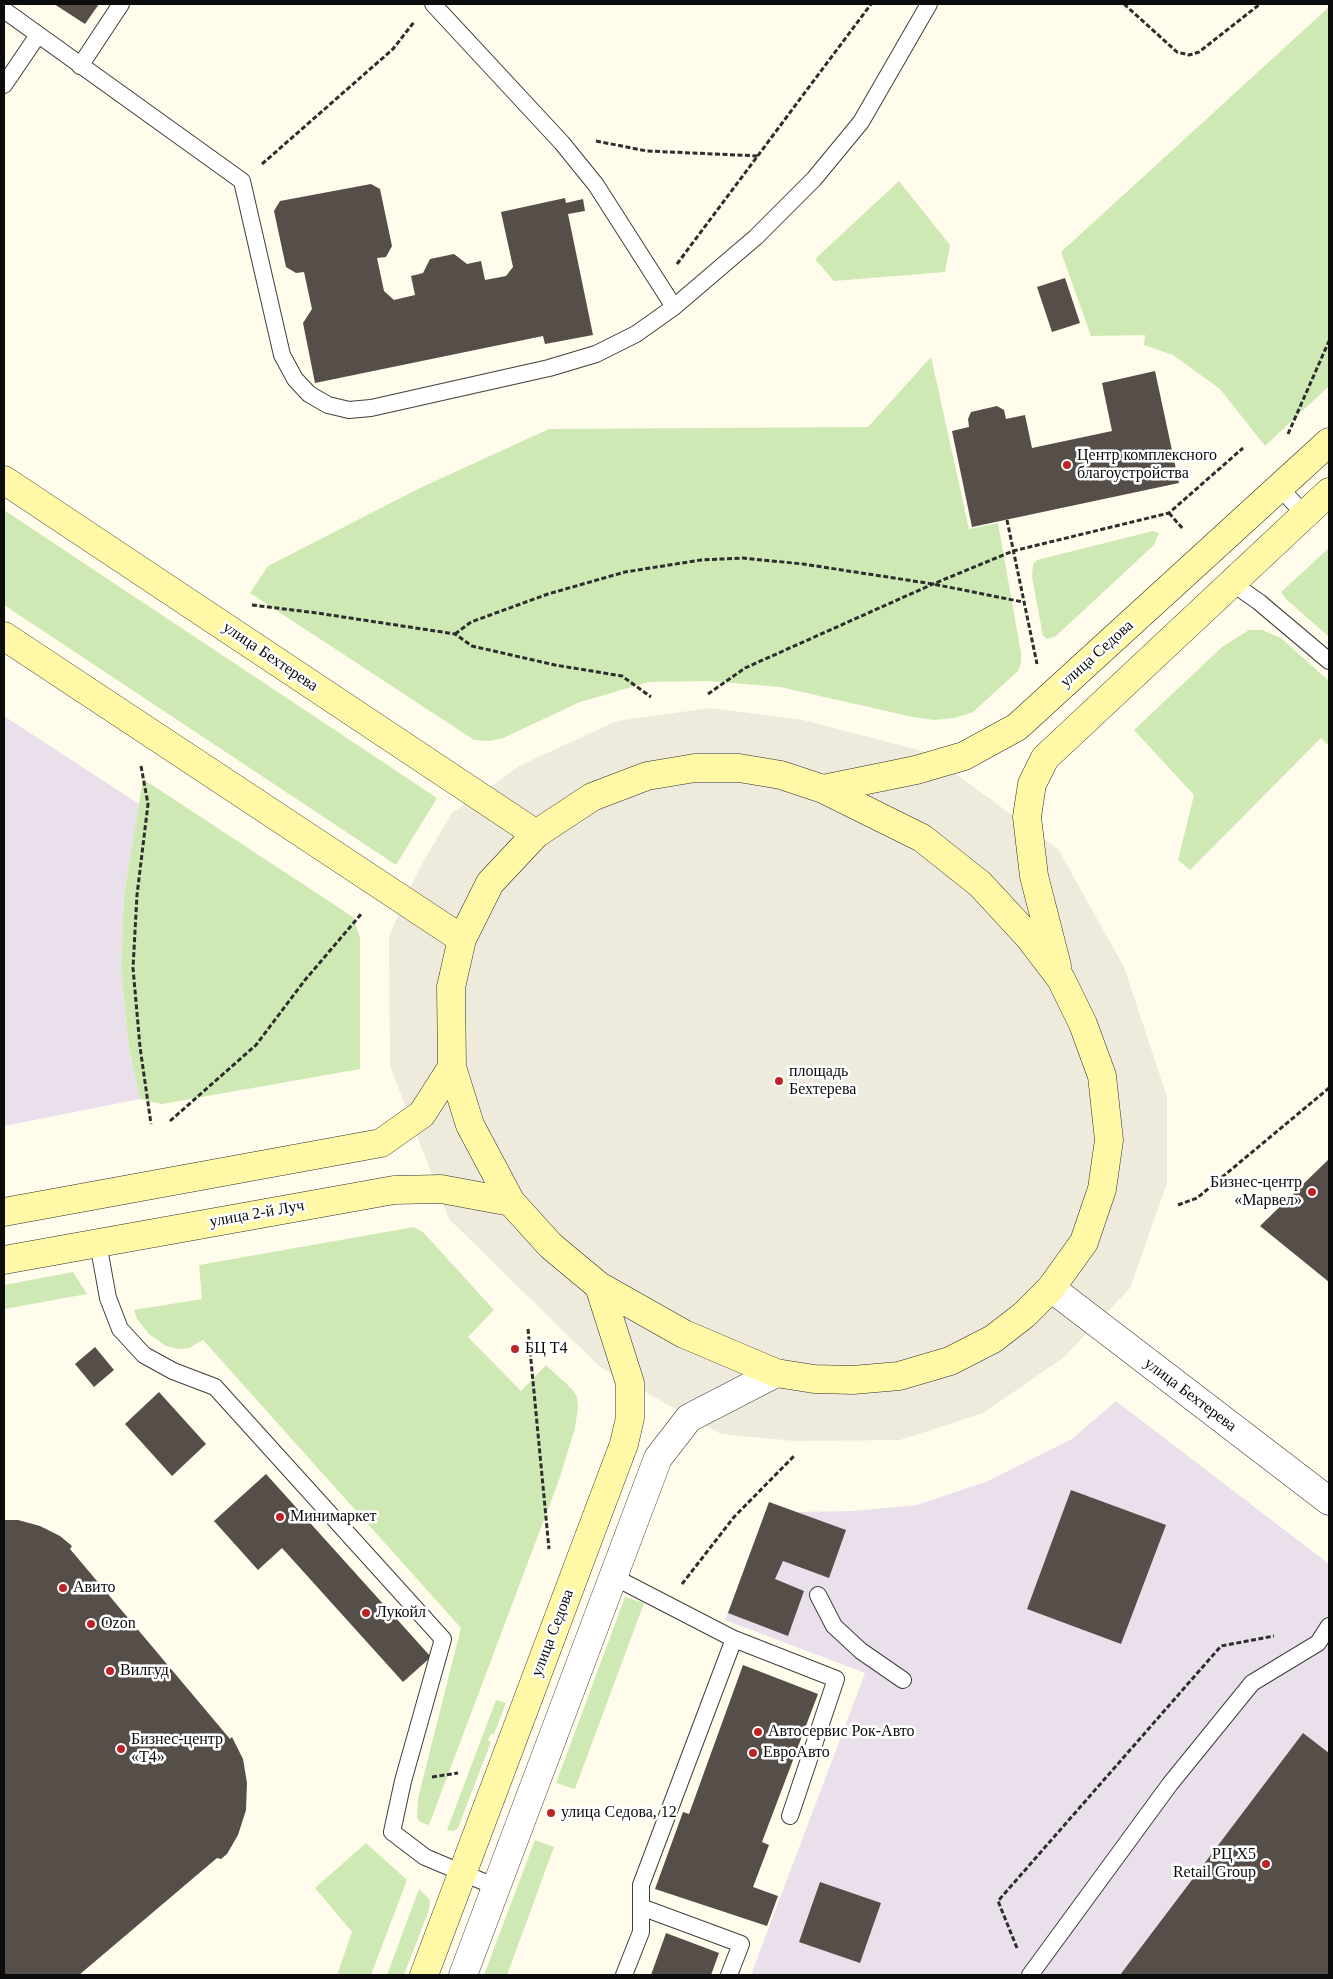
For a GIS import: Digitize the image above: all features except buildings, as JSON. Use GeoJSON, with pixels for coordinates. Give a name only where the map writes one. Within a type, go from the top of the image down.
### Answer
{"type":"FeatureCollection","features":[{"type":"Feature","properties":{"kind":"main road","name":"улица Седова"},"geometry":{"type":"LineString","coordinates":[[823,789],[916,770],[964,756],[1017,727],[1329,442]]}},
{"type":"Feature","properties":{"kind":"main road","name":"улица Бехтерева"},"geometry":{"type":"LineString","coordinates":[[4,480],[536,834]]}},
{"type":"Feature","properties":{"kind":"main road"},"geometry":{"type":"LineString","coordinates":[[1061,980],[1034,876],[1027,817],[1032,784],[1045,758],[1329,492]]}},
{"type":"Feature","properties":{"kind":"main road"},"geometry":{"type":"LineString","coordinates":[[4,636],[462,940]]}},
{"type":"Feature","properties":{"kind":"main road"},"geometry":{"type":"LineString","coordinates":[[695,768],[739,768],[781,775],[823,789],[922,838],[980,884],[1029,937],[1061,980],[1084,1024],[1102,1076],[1109,1140],[1102,1188],[1084,1242],[1052,1288],[993,1339],[950,1361],[899,1376],[853,1380],[814,1379],[776,1374],[684,1334],[599,1286],[551,1246],[511,1202],[470,1124],[452,1067],[451,987],[462,940],[490,883],[536,834],[592,797],[647,776],[695,768]]}},
{"type":"Feature","properties":{"kind":"main road"},"geometry":{"type":"LineString","coordinates":[[4,1212],[381,1143],[422,1114],[452,1067]]}},
{"type":"Feature","properties":{"kind":"main road","name":"улица 2-й Луч"},"geometry":{"type":"LineString","coordinates":[[4,1260],[394,1190],[441,1188],[511,1202]]}},
{"type":"Feature","properties":{"kind":"main road","name":"улица Седова"},"geometry":{"type":"LineString","coordinates":[[424,1975],[624,1444],[630,1418],[630,1383],[599,1286]]}},
{"type":"Feature","properties":{"kind":"street","name":"улица Бехтерева"},"geometry":{"type":"LineString","coordinates":[[1052,1288],[1329,1501]]}},
{"type":"Feature","properties":{"kind":"street"},"geometry":{"type":"LineString","coordinates":[[464,1975],[658,1458],[689,1418],[776,1374]]}},
{"type":"Feature","properties":{"kind":"lane"},"geometry":{"type":"LineString","coordinates":[[7,4],[4,9],[38,35],[242,181],[282,354],[295,379],[309,394],[328,405],[349,410],[371,408],[549,368],[596,354],[636,334],[674,306],[756,237],[814,179],[861,122],[929,4]]}},
{"type":"Feature","properties":{"kind":"lane"},"geometry":{"type":"LineString","coordinates":[[80,66],[121,4]]}},
{"type":"Feature","properties":{"kind":"lane"},"geometry":{"type":"LineString","coordinates":[[433,4],[562,142],[596,185],[674,306]]}},
{"type":"Feature","properties":{"kind":"lane"},"geometry":{"type":"LineString","coordinates":[[4,85],[38,35]]}},
{"type":"Feature","properties":{"kind":"lane"},"geometry":{"type":"LineString","coordinates":[[1280,488],[1305,515]]}},
{"type":"Feature","properties":{"kind":"lane"},"geometry":{"type":"LineString","coordinates":[[1232,583],[1259,602],[1329,661]]}},
{"type":"Feature","properties":{"kind":"lane"},"geometry":{"type":"LineString","coordinates":[[98,1243],[108,1298],[120,1329],[144,1355],[173,1371],[215,1387],[444,1639],[403,1781],[392,1832],[425,1857],[496,1887]]}},
{"type":"Feature","properties":{"kind":"lane"},"geometry":{"type":"LineString","coordinates":[[614,1577],[734,1639],[836,1679],[790,1816]]}},
{"type":"Feature","properties":{"kind":"lane"},"geometry":{"type":"LineString","coordinates":[[818,1595],[834,1626],[860,1651],[903,1680]]}},
{"type":"Feature","properties":{"kind":"lane"},"geometry":{"type":"LineString","coordinates":[[1030,1975],[1170,1784],[1252,1683],[1318,1643],[1329,1626]]}},
{"type":"Feature","properties":{"kind":"lane"},"geometry":{"type":"LineString","coordinates":[[624,1975],[641,1932],[641,1884],[734,1639]]}},
{"type":"Feature","properties":{"kind":"lane"},"geometry":{"type":"LineString","coordinates":[[641,1907],[741,1944],[729,1975]]}},
{"type":"Feature","properties":{"kind":"path"},"geometry":{"type":"LineString","coordinates":[[660,286],[760,156],[871,4]]}},
{"type":"Feature","properties":{"kind":"path"},"geometry":{"type":"LineString","coordinates":[[1124,4],[1177,52],[1188,55],[1199,52],[1260,4]]}},
{"type":"Feature","properties":{"kind":"path"},"geometry":{"type":"LineString","coordinates":[[242,181],[393,49],[417,19]]}},
{"type":"Feature","properties":{"kind":"path"},"geometry":{"type":"LineString","coordinates":[[562,142],[586,139],[647,150],[760,156]]}},
{"type":"Feature","properties":{"kind":"path"},"geometry":{"type":"LineString","coordinates":[[1287,436],[1329,341]]}},
{"type":"Feature","properties":{"kind":"path"},"geometry":{"type":"LineString","coordinates":[[708,694],[745,668],[933,584],[1013,551],[1169,513],[1243,448]]}},
{"type":"Feature","properties":{"kind":"path"},"geometry":{"type":"LineString","coordinates":[[1169,513],[1183,528]]}},
{"type":"Feature","properties":{"kind":"path"},"geometry":{"type":"LineString","coordinates":[[1007,520],[1037,664]]}},
{"type":"Feature","properties":{"kind":"path"},"geometry":{"type":"LineString","coordinates":[[455,634],[471,622],[548,594],[624,572],[701,560],[743,558],[786,562],[933,584],[1023,602]]}},
{"type":"Feature","properties":{"kind":"path"},"geometry":{"type":"LineString","coordinates":[[248,605],[317,612],[455,634],[472,646],[555,665],[622,676],[651,697]]}},
{"type":"Feature","properties":{"kind":"path"},"geometry":{"type":"LineString","coordinates":[[142,772],[148,804],[137,895],[133,968],[140,1046],[151,1124]]}},
{"type":"Feature","properties":{"kind":"path"},"geometry":{"type":"LineString","coordinates":[[170,1120],[256,1045],[304,980],[362,913]]}},
{"type":"Feature","properties":{"kind":"path"},"geometry":{"type":"LineString","coordinates":[[1178,1205],[1197,1198],[1329,1088]]}},
{"type":"Feature","properties":{"kind":"path"},"geometry":{"type":"LineString","coordinates":[[528,1329],[549,1552]]}},
{"type":"Feature","properties":{"kind":"path"},"geometry":{"type":"LineString","coordinates":[[695,1567],[734,1517],[794,1456]]}},
{"type":"Feature","properties":{"kind":"path"},"geometry":{"type":"LineString","coordinates":[[1021,1957],[998,1901],[1220,1646],[1280,1635]]}},
{"type":"Feature","properties":{"kind":"shaded area","name":"площадь Бехтерева"},"geometry":{"type":"Polygon","coordinates":[[[711,708],[803,720],[926,752],[1058,849],[1124,967],[1167,1097],[1167,1183],[1130,1288],[1063,1358],[983,1413],[900,1440],[795,1441],[721,1434],[600,1367],[449,1219],[390,1066],[389,936],[419,869],[452,813],[521,765],[617,721],[711,708]]]}},
{"type":"Feature","properties":{"kind":"shaded area"},"geometry":{"type":"Polygon","coordinates":[[[4,716],[139,804],[124,895],[121,969],[129,1048],[140,1099],[4,1126],[4,716]]]}},
{"type":"Feature","properties":{"kind":"shaded area"},"geometry":{"type":"Polygon","coordinates":[[[1116,1401],[1329,1564],[1329,1975],[751,1975],[865,1673],[725,1620],[769,1502],[797,1512],[853,1511],[917,1505],[988,1481],[1072,1439],[1116,1401]]]}},
{"type":"Feature","properties":{"kind":"green space"},"geometry":{"type":"Polygon","coordinates":[[[1329,7],[1329,386],[1265,446],[1220,389],[1173,355],[1144,345],[1145,335],[1091,336],[1061,252],[1329,7]]]}},
{"type":"Feature","properties":{"kind":"green space"},"geometry":{"type":"Polygon","coordinates":[[[899,181],[950,245],[945,272],[834,281],[815,259],[899,181]]]}},
{"type":"Feature","properties":{"kind":"green space"},"geometry":{"type":"Polygon","coordinates":[[[931,357],[969,529],[998,523],[1021,653],[1021,663],[1018,671],[973,712],[955,718],[934,720],[780,687],[708,681],[649,682],[580,702],[503,738],[489,741],[474,740],[250,593],[268,566],[420,488],[549,429],[868,427],[931,357]]]}},
{"type":"Feature","properties":{"kind":"green space"},"geometry":{"type":"Polygon","coordinates":[[[4,510],[437,798],[396,865],[4,605],[4,510]]]}},
{"type":"Feature","properties":{"kind":"green space"},"geometry":{"type":"Polygon","coordinates":[[[1153,531],[1159,533],[1154,545],[1056,636],[1047,639],[1043,636],[1032,577],[1033,564],[1037,560],[1153,531]]]}},
{"type":"Feature","properties":{"kind":"green space"},"geometry":{"type":"Polygon","coordinates":[[[1329,548],[1329,637],[1286,599],[1281,592],[1329,548]]]}},
{"type":"Feature","properties":{"kind":"green space"},"geometry":{"type":"Polygon","coordinates":[[[1249,630],[1262,630],[1281,638],[1329,681],[1329,746],[1321,738],[1190,870],[1178,860],[1194,795],[1134,730],[1222,647],[1249,630]]]}},
{"type":"Feature","properties":{"kind":"green space"},"geometry":{"type":"Polygon","coordinates":[[[143,779],[353,917],[360,938],[360,1069],[162,1104],[140,1099],[129,1048],[121,969],[124,895],[143,779]]]}},
{"type":"Feature","properties":{"kind":"green space"},"geometry":{"type":"Polygon","coordinates":[[[414,1227],[423,1232],[494,1310],[468,1337],[521,1391],[546,1365],[572,1389],[577,1397],[578,1407],[575,1428],[559,1480],[429,1825],[420,1822],[417,1818],[418,1798],[461,1628],[203,1340],[189,1348],[178,1349],[166,1346],[149,1334],[137,1319],[134,1310],[202,1299],[199,1265],[414,1227]]]}},
{"type":"Feature","properties":{"kind":"green space"},"geometry":{"type":"Polygon","coordinates":[[[73,1272],[87,1294],[4,1309],[4,1285],[73,1272]]]}},
{"type":"Feature","properties":{"kind":"green space"},"geometry":{"type":"Polygon","coordinates":[[[625,1597],[644,1603],[575,1789],[556,1783],[625,1597]]]}},
{"type":"Feature","properties":{"kind":"green space"},"geometry":{"type":"Polygon","coordinates":[[[496,1700],[506,1703],[494,1734],[491,1734],[488,1740],[491,1742],[458,1828],[453,1831],[447,1830],[496,1700]]]}},
{"type":"Feature","properties":{"kind":"green space"},"geometry":{"type":"Polygon","coordinates":[[[535,1840],[554,1847],[507,1975],[484,1975],[535,1840]]]}},
{"type":"Feature","properties":{"kind":"green space"},"geometry":{"type":"Polygon","coordinates":[[[366,1843],[407,1880],[371,1975],[337,1975],[352,1932],[315,1888],[366,1843]]]}},
{"type":"Feature","properties":{"kind":"green space"},"geometry":{"type":"Polygon","coordinates":[[[419,1889],[430,1900],[429,1910],[404,1975],[387,1975],[419,1889]]]}},
{"type":"Feature","properties":{"kind":"place","name":"Центр комплексного благоустройства"},"geometry":{"type":"Point","coordinates":[1067,465]}},
{"type":"Feature","properties":{"kind":"place","name":"площадь Бехтерева"},"geometry":{"type":"Point","coordinates":[779,1081]}},
{"type":"Feature","properties":{"kind":"place","name":"Бизнес-центр «Марвел»"},"geometry":{"type":"Point","coordinates":[1312,1192]}},
{"type":"Feature","properties":{"kind":"place","name":"БЦ Т4"},"geometry":{"type":"Point","coordinates":[515,1349]}},
{"type":"Feature","properties":{"kind":"place","name":"Минимаркет"},"geometry":{"type":"Point","coordinates":[280,1517]}},
{"type":"Feature","properties":{"kind":"place","name":"Авито"},"geometry":{"type":"Point","coordinates":[63,1588]}},
{"type":"Feature","properties":{"kind":"place","name":"Лукойл"},"geometry":{"type":"Point","coordinates":[366,1613]}},
{"type":"Feature","properties":{"kind":"place","name":"Ozon"},"geometry":{"type":"Point","coordinates":[91,1624]}},
{"type":"Feature","properties":{"kind":"place","name":"Вилгуд"},"geometry":{"type":"Point","coordinates":[110,1671]}},
{"type":"Feature","properties":{"kind":"place","name":"Автосервис Рок-Авто"},"geometry":{"type":"Point","coordinates":[758,1732]}},
{"type":"Feature","properties":{"kind":"place","name":"Бизнес-центр «Т4»"},"geometry":{"type":"Point","coordinates":[121,1749]}},
{"type":"Feature","properties":{"kind":"place","name":"ЕвроАвто"},"geometry":{"type":"Point","coordinates":[753,1753]}},
{"type":"Feature","properties":{"kind":"place","name":"улица Седова, 12"},"geometry":{"type":"Point","coordinates":[551,1813]}},
{"type":"Feature","properties":{"kind":"place","name":"РЦ X5 Retail Group"},"geometry":{"type":"Point","coordinates":[1266,1864]}}]}
